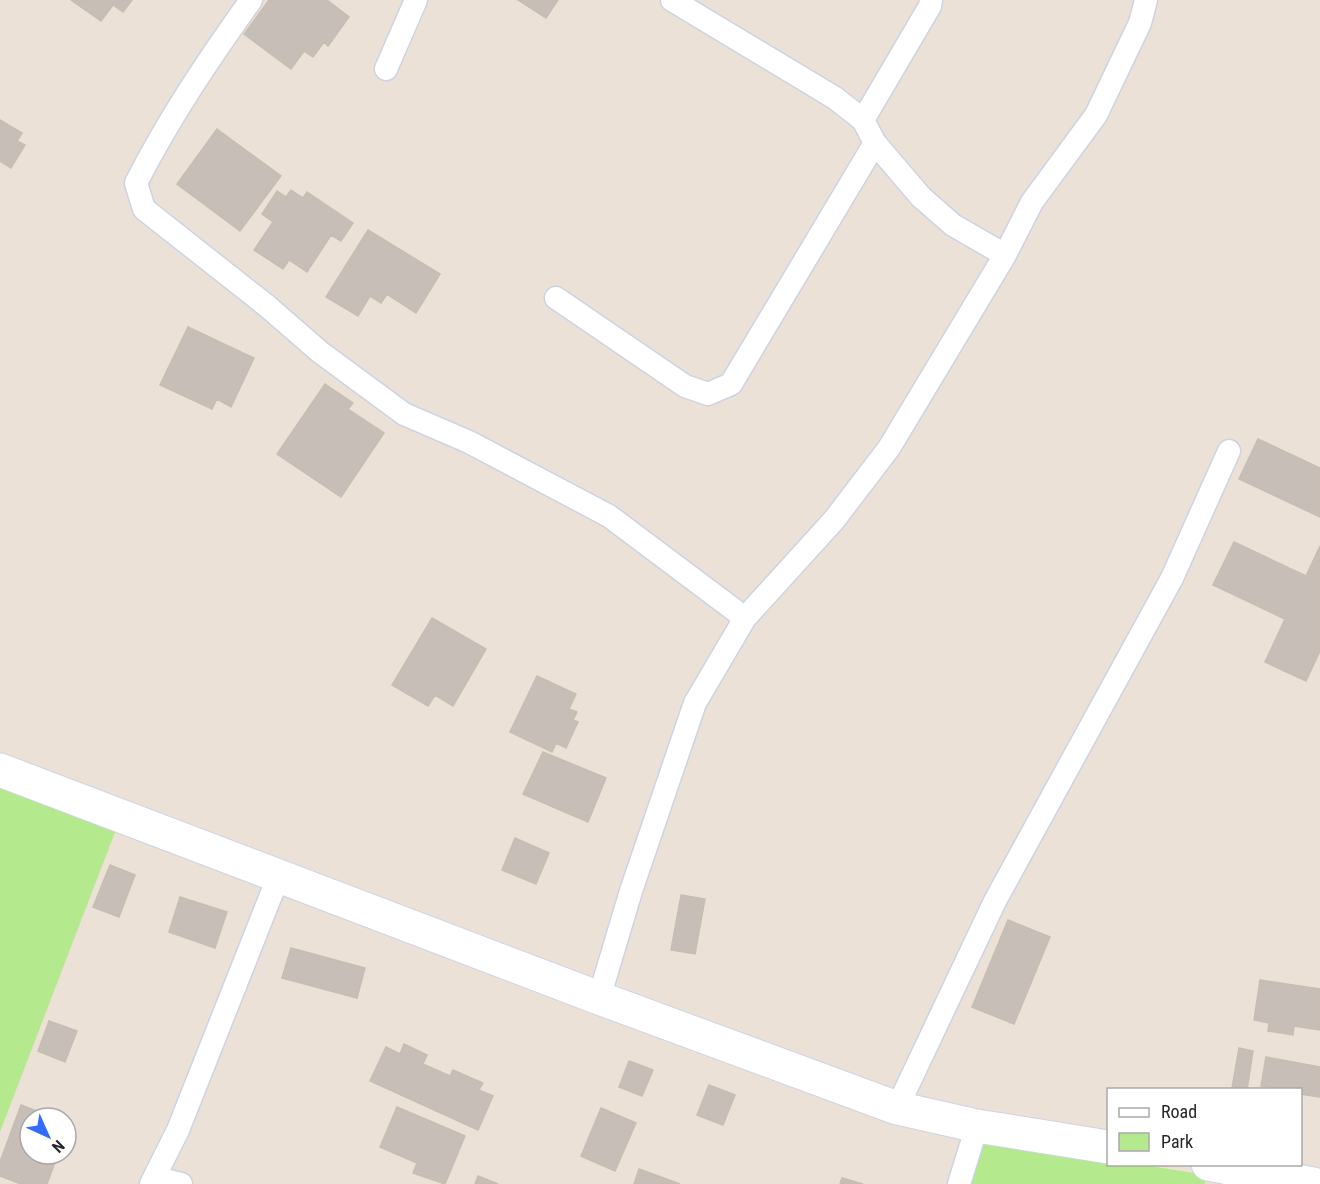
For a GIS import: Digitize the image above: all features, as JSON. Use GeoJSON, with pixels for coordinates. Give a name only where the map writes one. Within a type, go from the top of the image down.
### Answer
{"type":"FeatureCollection","features":[{"type":"Feature","properties":{"kind":"street"},"geometry":{"type":"LineString","coordinates":[[251,0],[190,87],[136,183],[144,209],[267,306],[320,352],[404,414],[469,442],[609,516],[745,618]]}},
{"type":"Feature","properties":{"kind":"street"},"geometry":{"type":"LineString","coordinates":[[386,69],[416,0]]}},
{"type":"Feature","properties":{"kind":"street"},"geometry":{"type":"LineString","coordinates":[[672,0],[835,98],[863,120],[875,143],[921,197],[953,225],[1005,255]]}},
{"type":"Feature","properties":{"kind":"street"},"geometry":{"type":"LineString","coordinates":[[863,120],[930,6],[931,0]]}},
{"type":"Feature","properties":{"kind":"street"},"geometry":{"type":"LineString","coordinates":[[599,998],[631,891],[695,703],[745,618],[834,520],[889,448],[1005,255],[1032,202],[1096,115],[1140,24],[1146,0]]}},
{"type":"Feature","properties":{"kind":"street"},"geometry":{"type":"LineString","coordinates":[[556,298],[686,386],[708,394],[731,384],[875,143]]}},
{"type":"Feature","properties":{"kind":"street"},"geometry":{"type":"LineString","coordinates":[[897,1108],[995,901],[1172,578],[1229,451]]}},
{"type":"Feature","properties":{"kind":"street"},"geometry":{"type":"LineString","coordinates":[[0,770],[599,998],[897,1108],[977,1126],[1107,1147]]}},
{"type":"Feature","properties":{"kind":"street"},"geometry":{"type":"LineString","coordinates":[[181,1184],[154,1181],[178,1130],[279,875]]}},
{"type":"Feature","properties":{"kind":"street"},"geometry":{"type":"LineString","coordinates":[[959,1184],[977,1126]]}},
{"type":"Feature","properties":{"kind":"street"},"geometry":{"type":"LineString","coordinates":[[1218,1166],[1313,1184]]}},
{"type":"Feature","properties":{"kind":"green space"},"geometry":{"type":"Polygon","coordinates":[[[0,781],[117,827],[0,1132],[0,781]]]}},
{"type":"Feature","properties":{"kind":"green space"},"geometry":{"type":"Polygon","coordinates":[[[978,1138],[1107,1159],[1107,1166],[1150,1166],[1206,1175],[1205,1184],[967,1184],[978,1138]]]}},
{"type":"Feature","properties":{"kind":"building"},"geometry":{"type":"Polygon","coordinates":[[[71,0],[132,0],[123,12],[113,5],[101,21],[71,0]]]}},
{"type":"Feature","properties":{"kind":"building"},"geometry":{"type":"Polygon","coordinates":[[[269,0],[327,0],[349,17],[328,46],[324,42],[313,57],[304,51],[291,69],[244,34],[269,0]]]}},
{"type":"Feature","properties":{"kind":"building"},"geometry":{"type":"Polygon","coordinates":[[[518,0],[558,0],[546,18],[518,0]]]}},
{"type":"Feature","properties":{"kind":"building"},"geometry":{"type":"Polygon","coordinates":[[[0,120],[22,133],[17,141],[25,145],[11,168],[0,161],[0,120]]]}},
{"type":"Feature","properties":{"kind":"building"},"geometry":{"type":"Polygon","coordinates":[[[217,129],[281,176],[240,231],[177,184],[217,129]]]}},
{"type":"Feature","properties":{"kind":"building"},"geometry":{"type":"Polygon","coordinates":[[[291,190],[303,198],[307,192],[353,223],[341,241],[331,235],[307,272],[289,260],[283,269],[254,250],[273,222],[262,214],[277,191],[286,197],[291,190]]]}},
{"type":"Feature","properties":{"kind":"building"},"geometry":{"type":"Polygon","coordinates":[[[368,230],[440,274],[416,313],[387,294],[381,303],[370,296],[358,316],[326,297],[368,230]]]}},
{"type":"Feature","properties":{"kind":"building"},"geometry":{"type":"Polygon","coordinates":[[[188,327],[254,358],[231,407],[217,399],[212,409],[160,385],[188,327]]]}},
{"type":"Feature","properties":{"kind":"building"},"geometry":{"type":"Polygon","coordinates":[[[325,384],[353,403],[348,409],[384,433],[341,497],[277,454],[325,384]]]}},
{"type":"Feature","properties":{"kind":"building"},"geometry":{"type":"Polygon","coordinates":[[[1258,439],[1320,468],[1320,517],[1239,479],[1258,439]]]}},
{"type":"Feature","properties":{"kind":"building"},"geometry":{"type":"Polygon","coordinates":[[[1234,542],[1306,576],[1320,546],[1320,651],[1306,681],[1265,662],[1285,619],[1213,585],[1234,542]]]}},
{"type":"Feature","properties":{"kind":"building"},"geometry":{"type":"Polygon","coordinates":[[[432,618],[486,649],[453,706],[435,695],[428,706],[392,685],[432,618]]]}},
{"type":"Feature","properties":{"kind":"building"},"geometry":{"type":"Polygon","coordinates":[[[537,676],[576,694],[569,709],[577,712],[573,720],[578,722],[566,748],[556,743],[552,752],[510,732],[537,676]]]}},
{"type":"Feature","properties":{"kind":"building"},"geometry":{"type":"Polygon","coordinates":[[[543,752],[606,778],[588,822],[523,794],[543,752]]]}},
{"type":"Feature","properties":{"kind":"building"},"geometry":{"type":"Polygon","coordinates":[[[515,838],[549,853],[536,884],[502,870],[515,838]]]}},
{"type":"Feature","properties":{"kind":"building"},"geometry":{"type":"Polygon","coordinates":[[[110,865],[135,875],[119,917],[93,907],[110,865]]]}},
{"type":"Feature","properties":{"kind":"building"},"geometry":{"type":"Polygon","coordinates":[[[681,895],[705,899],[695,954],[671,950],[681,895]]]}},
{"type":"Feature","properties":{"kind":"building"},"geometry":{"type":"Polygon","coordinates":[[[180,897],[227,912],[215,948],[169,932],[180,897]]]}},
{"type":"Feature","properties":{"kind":"building"},"geometry":{"type":"Polygon","coordinates":[[[1008,920],[1050,937],[1014,1024],[972,1007],[1008,920]]]}},
{"type":"Feature","properties":{"kind":"building"},"geometry":{"type":"Polygon","coordinates":[[[291,948],[365,968],[357,998],[282,978],[291,948]]]}},
{"type":"Feature","properties":{"kind":"building"},"geometry":{"type":"Polygon","coordinates":[[[1260,980],[1320,989],[1320,1030],[1294,1026],[1293,1035],[1268,1031],[1269,1023],[1254,1020],[1260,980]]]}},
{"type":"Feature","properties":{"kind":"building"},"geometry":{"type":"Polygon","coordinates":[[[49,1021],[77,1031],[65,1062],[38,1051],[49,1021]]]}},
{"type":"Feature","properties":{"kind":"building"},"geometry":{"type":"Polygon","coordinates":[[[404,1044],[427,1055],[423,1064],[450,1076],[453,1070],[483,1083],[479,1090],[493,1096],[478,1130],[370,1081],[386,1047],[400,1054],[404,1044]]]}},
{"type":"Feature","properties":{"kind":"building"},"geometry":{"type":"Polygon","coordinates":[[[1239,1048],[1253,1051],[1247,1088],[1232,1088],[1239,1048]]]}},
{"type":"Feature","properties":{"kind":"building"},"geometry":{"type":"Polygon","coordinates":[[[1266,1057],[1320,1067],[1320,1097],[1302,1094],[1302,1088],[1261,1086],[1266,1057]]]}},
{"type":"Feature","properties":{"kind":"building"},"geometry":{"type":"Polygon","coordinates":[[[629,1061],[653,1070],[642,1096],[619,1087],[629,1061]]]}},
{"type":"Feature","properties":{"kind":"building"},"geometry":{"type":"Polygon","coordinates":[[[709,1085],[735,1095],[723,1125],[697,1115],[709,1085]]]}},
{"type":"Feature","properties":{"kind":"building"},"geometry":{"type":"Polygon","coordinates":[[[397,1107],[465,1136],[445,1184],[413,1173],[417,1163],[380,1147],[397,1107]]]}},
{"type":"Feature","properties":{"kind":"building"},"geometry":{"type":"Polygon","coordinates":[[[601,1108],[636,1123],[615,1171],[581,1156],[601,1108]]]}},
{"type":"Feature","properties":{"kind":"building"},"geometry":{"type":"Polygon","coordinates":[[[18,1113],[18,1166],[54,1166],[47,1184],[21,1184],[0,1176],[0,1162],[18,1113]]]}},
{"type":"Feature","properties":{"kind":"building"},"geometry":{"type":"Polygon","coordinates":[[[639,1169],[680,1184],[634,1184],[639,1169]]]}},
{"type":"Feature","properties":{"kind":"building"},"geometry":{"type":"Polygon","coordinates":[[[478,1176],[498,1184],[475,1184],[478,1176]]]}},
{"type":"Feature","properties":{"kind":"building"},"geometry":{"type":"Polygon","coordinates":[[[842,1178],[863,1184],[840,1184],[842,1178]]]}}]}
